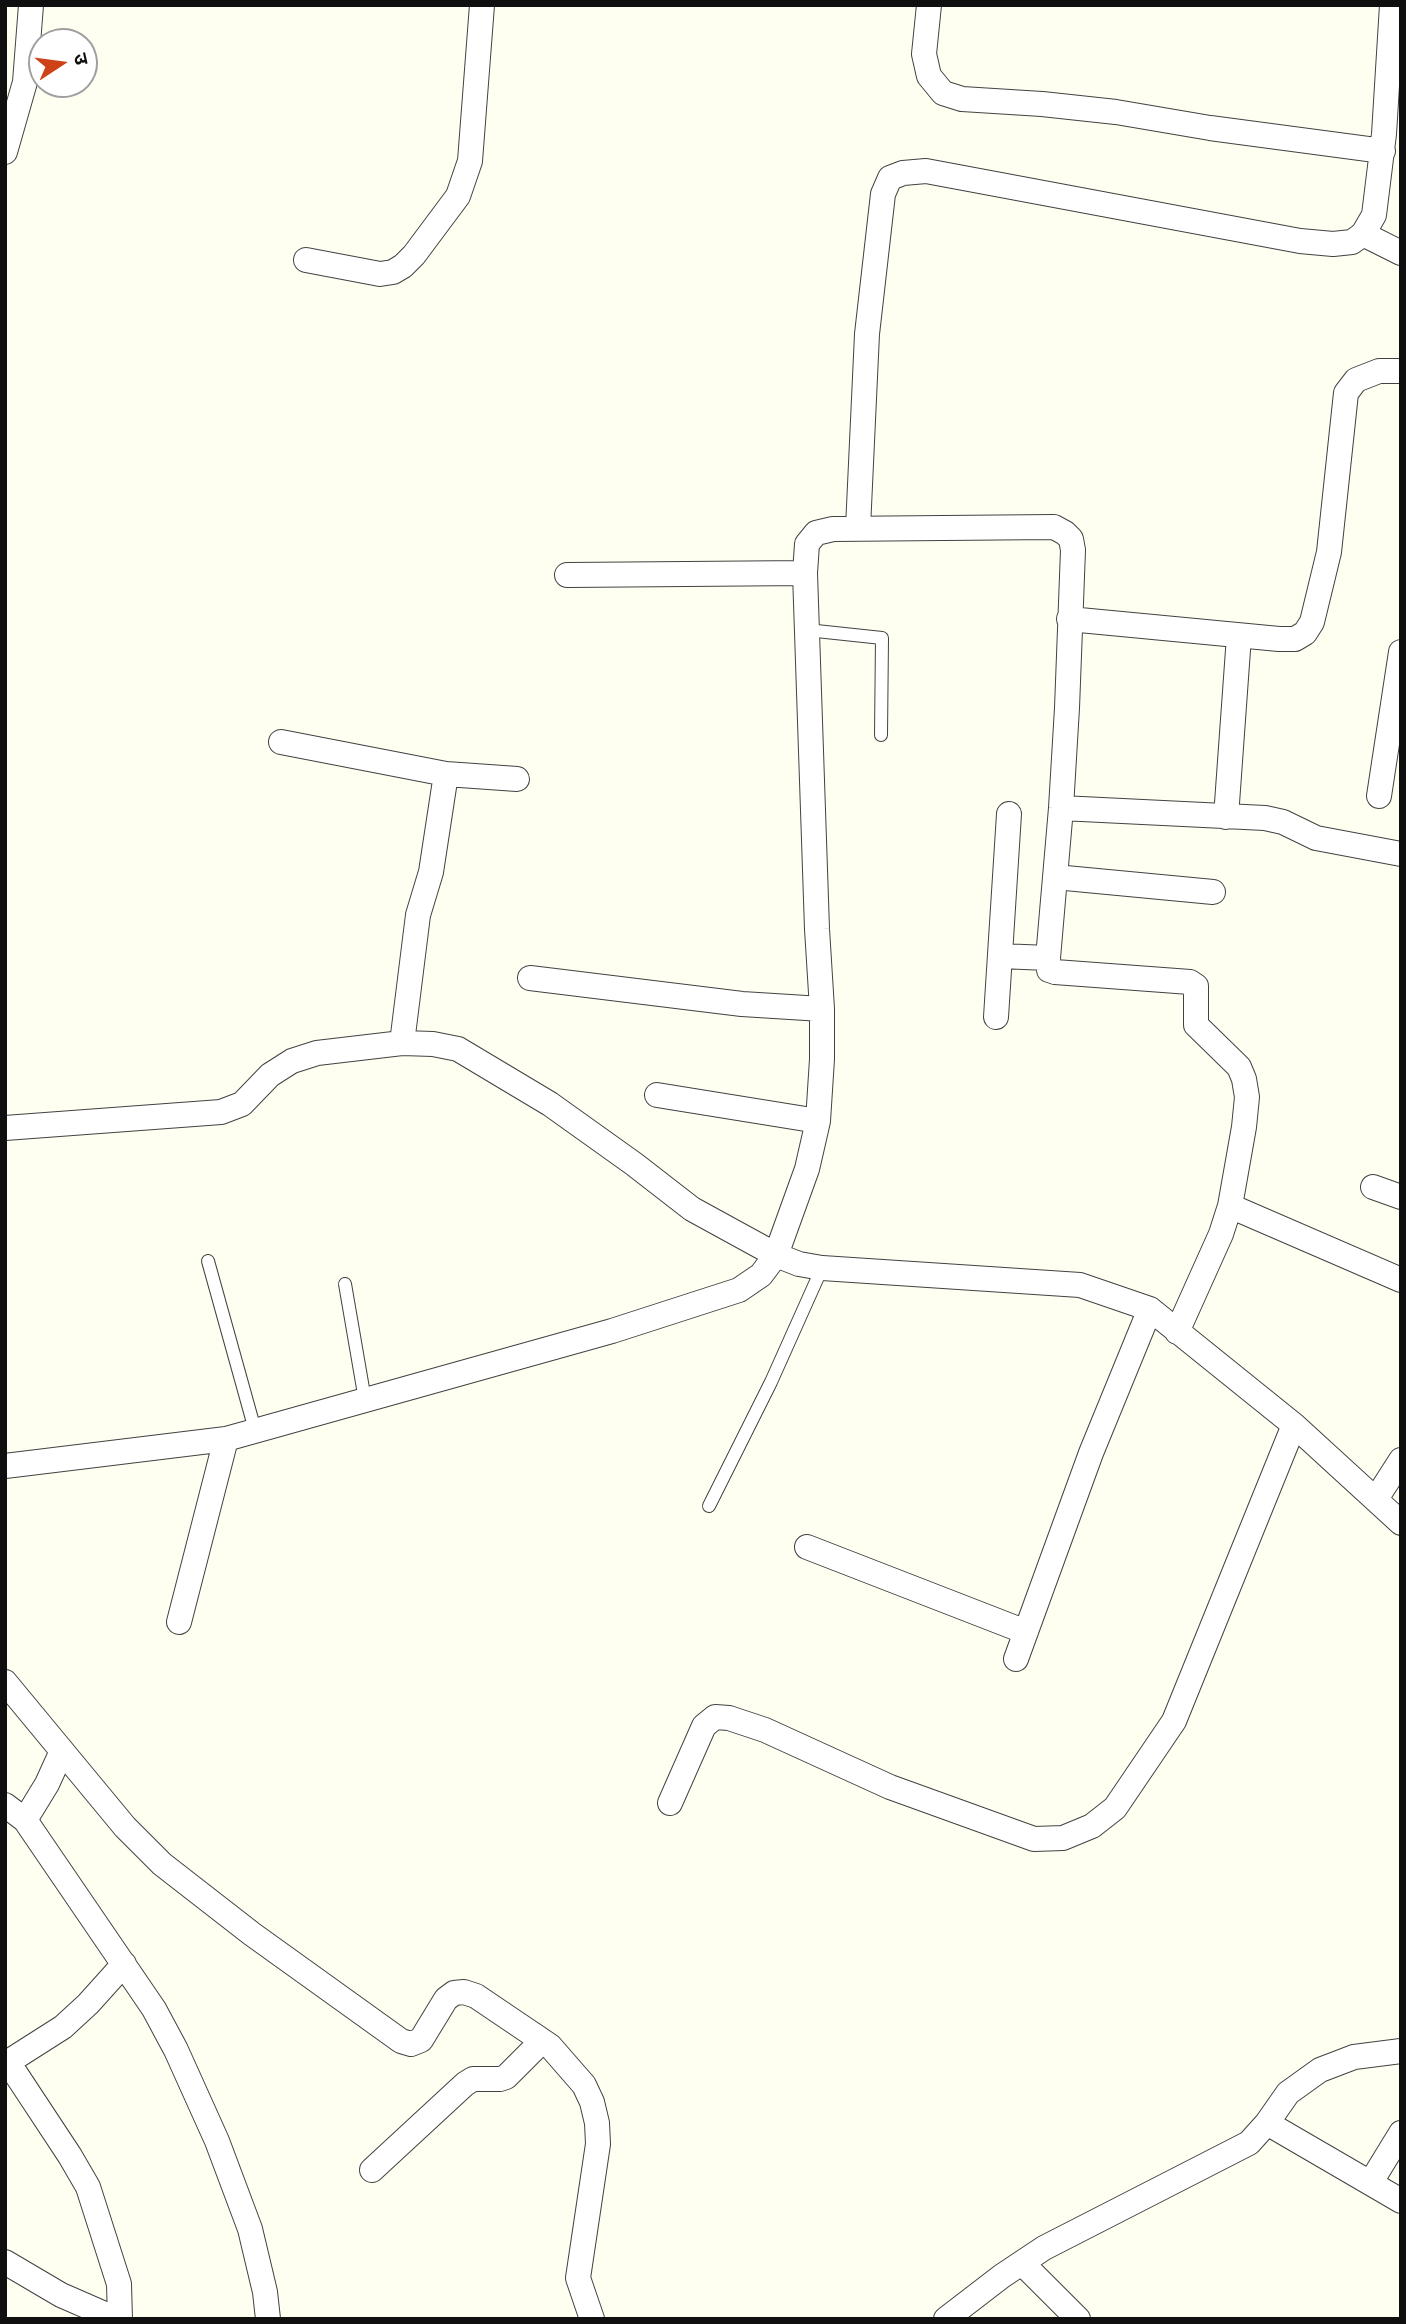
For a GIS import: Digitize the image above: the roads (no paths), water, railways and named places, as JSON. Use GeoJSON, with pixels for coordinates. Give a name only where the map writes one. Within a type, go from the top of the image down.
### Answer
{"type":"FeatureCollection","features":[{"type":"Feature","properties":{"kind":"street"},"geometry":{"type":"LineString","coordinates":[[5,152],[25,82],[31,5]]}},
{"type":"Feature","properties":{"kind":"street"},"geometry":{"type":"LineString","coordinates":[[306,260],[380,274],[393,272],[414,255],[458,196],[470,161],[482,5]]}},
{"type":"Feature","properties":{"kind":"street"},"geometry":{"type":"LineString","coordinates":[[929,5],[924,54],[929,76],[943,93],[962,99],[1116,112],[1210,128],[1383,151]]}},
{"type":"Feature","properties":{"kind":"street"},"geometry":{"type":"LineString","coordinates":[[858,528],[867,334],[883,194],[890,178],[903,173],[926,171],[1300,241],[1333,244],[1352,242],[1363,234],[1374,215],[1383,151],[1392,5]]}},
{"type":"Feature","properties":{"kind":"street"},"geometry":{"type":"LineString","coordinates":[[1363,234],[1401,253]]}},
{"type":"Feature","properties":{"kind":"street"},"geometry":{"type":"LineString","coordinates":[[1069,619],[1239,636],[1295,639],[1305,633],[1312,622],[1329,552],[1346,393],[1356,380],[1379,371],[1401,371]]}},
{"type":"Feature","properties":{"kind":"street"},"geometry":{"type":"LineString","coordinates":[[5,1466],[226,1438],[612,1331],[739,1290],[761,1275],[776,1255],[807,1169],[818,1121],[822,1009],[805,573],[807,544],[816,533],[833,529],[1054,527],[1071,540],[1073,550],[1061,808],[1049,970],[1190,982],[1196,986],[1196,1025],[1239,1068],[1247,1097],[1230,1206],[1221,1234],[1177,1332]]}},
{"type":"Feature","properties":{"kind":"street"},"geometry":{"type":"LineString","coordinates":[[568,575],[805,573]]}},
{"type":"Feature","properties":{"kind":"street"},"geometry":{"type":"LineString","coordinates":[[1226,817],[1239,636]]}},
{"type":"Feature","properties":{"kind":"street"},"geometry":{"type":"LineString","coordinates":[[1379,796],[1397,701],[1401,652]]}},
{"type":"Feature","properties":{"kind":"street"},"geometry":{"type":"LineString","coordinates":[[281,742],[446,774],[517,779]]}},
{"type":"Feature","properties":{"kind":"street"},"geometry":{"type":"LineString","coordinates":[[402,1043],[418,915],[430,872],[446,774]]}},
{"type":"Feature","properties":{"kind":"street"},"geometry":{"type":"LineString","coordinates":[[1061,808],[1265,818],[1283,822],[1315,838],[1401,854]]}},
{"type":"Feature","properties":{"kind":"street"},"geometry":{"type":"LineString","coordinates":[[996,1017],[1009,814]]}},
{"type":"Feature","properties":{"kind":"street"},"geometry":{"type":"LineString","coordinates":[[1055,877],[1213,892]]}},
{"type":"Feature","properties":{"kind":"street"},"geometry":{"type":"LineString","coordinates":[[1000,957],[1048,958]]}},
{"type":"Feature","properties":{"kind":"street"},"geometry":{"type":"LineString","coordinates":[[530,978],[743,1003],[822,1009]]}},
{"type":"Feature","properties":{"kind":"street"},"geometry":{"type":"LineString","coordinates":[[5,1128],[221,1112],[242,1104],[270,1075],[292,1061],[317,1053],[402,1043],[433,1044],[458,1049],[550,1104],[692,1209],[776,1255],[799,1264],[822,1268],[1080,1285],[1150,1309],[1294,1424],[1401,1523]]}},
{"type":"Feature","properties":{"kind":"street"},"geometry":{"type":"LineString","coordinates":[[657,1095],[818,1121]]}},
{"type":"Feature","properties":{"kind":"street"},"geometry":{"type":"LineString","coordinates":[[1373,1187],[1401,1197]]}},
{"type":"Feature","properties":{"kind":"street"},"geometry":{"type":"LineString","coordinates":[[1230,1206],[1401,1280]]}},
{"type":"Feature","properties":{"kind":"street"},"geometry":{"type":"LineString","coordinates":[[1016,1659],[1091,1452],[1150,1309]]}},
{"type":"Feature","properties":{"kind":"street"},"geometry":{"type":"LineString","coordinates":[[670,1803],[704,1726],[715,1717],[765,1730],[890,1787],[1034,1839],[1063,1838],[1092,1826],[1115,1808],[1174,1721],[1294,1424]]}},
{"type":"Feature","properties":{"kind":"street"},"geometry":{"type":"LineString","coordinates":[[179,1622],[226,1438]]}},
{"type":"Feature","properties":{"kind":"street"},"geometry":{"type":"LineString","coordinates":[[1376,1499],[1401,1461]]}},
{"type":"Feature","properties":{"kind":"street"},"geometry":{"type":"LineString","coordinates":[[807,1547],[1026,1632]]}},
{"type":"Feature","properties":{"kind":"street"},"geometry":{"type":"LineString","coordinates":[[5,1682],[125,1827],[162,1864],[252,1934],[401,2041],[411,2044],[421,2040],[446,1999],[454,1993],[464,1992],[476,1996],[550,2046],[584,2085],[597,2123],[598,2144],[578,2278],[593,2319]]}},
{"type":"Feature","properties":{"kind":"street"},"geometry":{"type":"LineString","coordinates":[[25,1820],[47,1784],[62,1751]]}},
{"type":"Feature","properties":{"kind":"street"},"geometry":{"type":"LineString","coordinates":[[5,1805],[25,1820],[154,2009],[176,2050],[217,2141],[250,2229],[265,2292],[268,2319]]}},
{"type":"Feature","properties":{"kind":"street"},"geometry":{"type":"LineString","coordinates":[[5,2262],[61,2295],[118,2319],[119,2284],[88,2187],[7,2060],[63,2027],[124,1964]]}},
{"type":"Feature","properties":{"kind":"street"},"geometry":{"type":"LineString","coordinates":[[372,2170],[465,2084],[473,2079],[506,2077],[542,2041]]}},
{"type":"Feature","properties":{"kind":"street"},"geometry":{"type":"LineString","coordinates":[[946,2319],[1044,2248],[1249,2143],[1288,2093],[1320,2070],[1354,2057],[1401,2051]]}},
{"type":"Feature","properties":{"kind":"street"},"geometry":{"type":"LineString","coordinates":[[1267,2123],[1401,2201]]}},
{"type":"Feature","properties":{"kind":"street"},"geometry":{"type":"LineString","coordinates":[[1371,2182],[1401,2133]]}},
{"type":"Feature","properties":{"kind":"street"},"geometry":{"type":"LineString","coordinates":[[1022,2263],[1078,2319]]}},
{"type":"Feature","properties":{"kind":"lane"},"geometry":{"type":"LineString","coordinates":[[807,630],[882,638],[881,735]]}},
{"type":"Feature","properties":{"kind":"lane"},"geometry":{"type":"LineString","coordinates":[[208,1261],[255,1430]]}},
{"type":"Feature","properties":{"kind":"lane"},"geometry":{"type":"LineString","coordinates":[[709,1506],[771,1382],[822,1268]]}},
{"type":"Feature","properties":{"kind":"lane"},"geometry":{"type":"LineString","coordinates":[[345,1284],[365,1399]]}}]}
